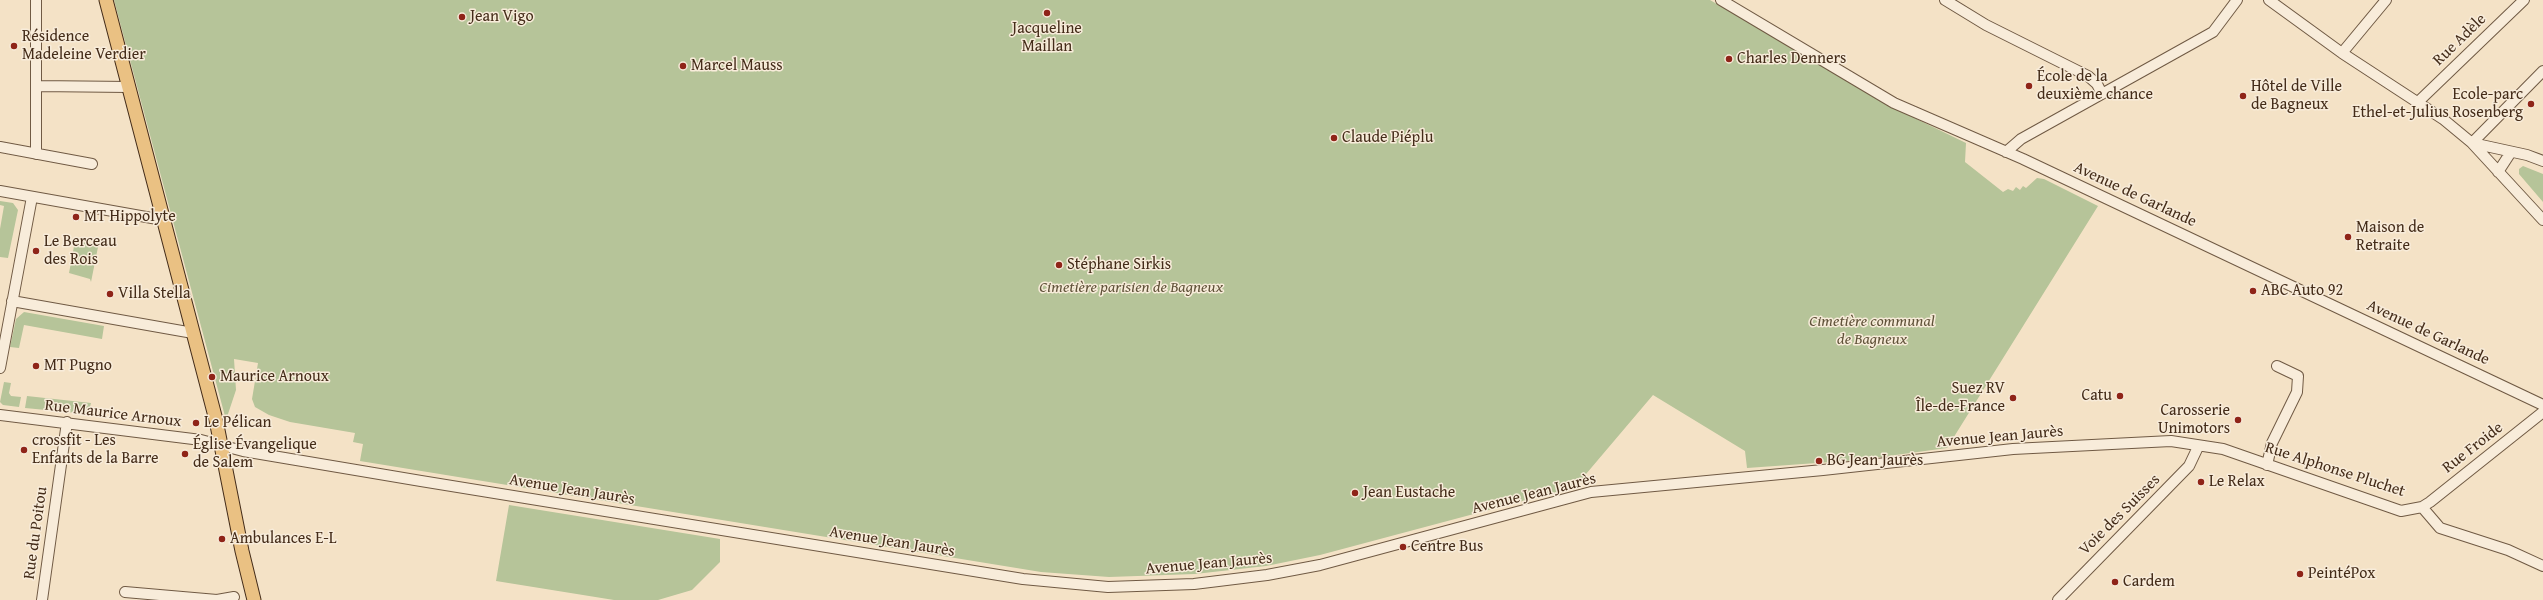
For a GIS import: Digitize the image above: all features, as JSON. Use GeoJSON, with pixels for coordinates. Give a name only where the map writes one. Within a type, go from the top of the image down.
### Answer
{"type":"FeatureCollection","features":[{"type":"Feature","properties":{"kind":"main road"},"geometry":{"type":"LineString","coordinates":[[106,0],[222,444],[234,518],[254,600]]}},
{"type":"Feature","properties":{"kind":"street"},"geometry":{"type":"LineString","coordinates":[[36,0],[36,154]]}},
{"type":"Feature","properties":{"kind":"street","name":"Avenue de Garlande"},"geometry":{"type":"LineString","coordinates":[[1721,0],[1894,103],[2006,152],[2543,404]]}},
{"type":"Feature","properties":{"kind":"street"},"geometry":{"type":"LineString","coordinates":[[1945,0],[1986,25],[2088,76],[2097,84],[2102,94]]}},
{"type":"Feature","properties":{"kind":"street"},"geometry":{"type":"LineString","coordinates":[[2006,152],[2021,139],[2213,32],[2237,0]]}},
{"type":"Feature","properties":{"kind":"street"},"geometry":{"type":"LineString","coordinates":[[2269,0],[2342,53],[2418,102],[2472,143],[2543,220]]}},
{"type":"Feature","properties":{"kind":"street"},"geometry":{"type":"LineString","coordinates":[[2342,53],[2386,0]]}},
{"type":"Feature","properties":{"kind":"street","name":"Rue Adèle"},"geometry":{"type":"LineString","coordinates":[[2418,102],[2524,0]]}},
{"type":"Feature","properties":{"kind":"street"},"geometry":{"type":"LineString","coordinates":[[2472,143],[2543,71]]}},
{"type":"Feature","properties":{"kind":"street"},"geometry":{"type":"LineString","coordinates":[[36,86],[129,88]]}},
{"type":"Feature","properties":{"kind":"street"},"geometry":{"type":"LineString","coordinates":[[2472,143],[2543,161]]}},
{"type":"Feature","properties":{"kind":"street"},"geometry":{"type":"LineString","coordinates":[[0,147],[92,164]]}},
{"type":"Feature","properties":{"kind":"street"},"geometry":{"type":"LineString","coordinates":[[2498,172],[2511,152]]}},
{"type":"Feature","properties":{"kind":"street"},"geometry":{"type":"LineString","coordinates":[[0,191],[164,220]]}},
{"type":"Feature","properties":{"kind":"street"},"geometry":{"type":"LineString","coordinates":[[0,368],[32,197]]}},
{"type":"Feature","properties":{"kind":"street"},"geometry":{"type":"LineString","coordinates":[[12,301],[193,333]]}},
{"type":"Feature","properties":{"kind":"street"},"geometry":{"type":"LineString","coordinates":[[2267,465],[2272,443],[2297,392],[2298,376],[2276,366]]}},
{"type":"Feature","properties":{"kind":"street","name":"Rue Froide"},"geometry":{"type":"LineString","coordinates":[[2422,507],[2543,412]]}},
{"type":"Feature","properties":{"kind":"street","name":"Rue Maurice Arnoux"},"geometry":{"type":"LineString","coordinates":[[0,415],[67,422],[222,444]]}},
{"type":"Feature","properties":{"kind":"street","name":"Rue du Poitou"},"geometry":{"type":"LineString","coordinates":[[42,600],[67,422]]}},
{"type":"Feature","properties":{"kind":"street","name":"Avenue Jean Jaurès"},"geometry":{"type":"LineString","coordinates":[[222,444],[243,451],[1023,580],[1108,587],[1194,584],[1267,575],[1320,565],[1591,492],[1823,470],[2013,449],[2171,441],[2198,447]]}},
{"type":"Feature","properties":{"kind":"street","name":"Rue Alphonse Pluchet"},"geometry":{"type":"LineString","coordinates":[[2198,447],[2223,449],[2401,511],[2422,507],[2440,528],[2508,550],[2543,566]]}},
{"type":"Feature","properties":{"kind":"street","name":"Voie des Suisses"},"geometry":{"type":"LineString","coordinates":[[2058,600],[2189,466],[2198,447]]}},
{"type":"Feature","properties":{"kind":"street"},"geometry":{"type":"LineString","coordinates":[[125,592],[217,600],[234,597]]}},
{"type":"Feature","properties":{"kind":"green space","name":"Cimetière parisien de Bagneux"},"geometry":{"type":"Polygon","coordinates":[[[114,0],[1710,0],[1896,109],[1966,143],[1965,162],[2003,192],[2008,189],[2013,191],[2016,187],[2020,190],[2023,186],[2026,188],[2037,178],[2044,179],[2098,206],[1947,448],[1859,460],[1747,468],[1745,451],[1653,395],[1575,487],[1320,555],[1266,566],[1195,574],[1109,577],[1041,572],[360,461],[363,444],[353,442],[355,433],[290,422],[269,415],[255,407],[252,399],[258,363],[234,359],[236,390],[226,420],[114,0]]]}},
{"type":"Feature","properties":{"kind":"green space"},"geometry":{"type":"Polygon","coordinates":[[[2523,166],[2543,174],[2543,202],[2519,174],[2519,169],[2523,166]]]}},
{"type":"Feature","properties":{"kind":"green space"},"geometry":{"type":"Polygon","coordinates":[[[0,201],[13,203],[18,210],[8,258],[0,257],[0,229],[4,206],[0,205],[0,201]]]}},
{"type":"Feature","properties":{"kind":"green space"},"geometry":{"type":"Polygon","coordinates":[[[75,241],[96,244],[99,242],[91,282],[90,279],[69,273],[75,241]]]}},
{"type":"Feature","properties":{"kind":"green space"},"geometry":{"type":"Polygon","coordinates":[[[24,312],[104,326],[102,339],[24,325],[19,348],[10,347],[16,319],[24,312]]]}},
{"type":"Feature","properties":{"kind":"green space"},"geometry":{"type":"Polygon","coordinates":[[[4,382],[11,383],[9,393],[11,396],[21,397],[19,407],[3,405],[0,402],[4,382]]]}},
{"type":"Feature","properties":{"kind":"green space"},"geometry":{"type":"Polygon","coordinates":[[[27,396],[91,403],[88,414],[25,408],[27,396]]]}},
{"type":"Feature","properties":{"kind":"green space"},"geometry":{"type":"Polygon","coordinates":[[[509,505],[720,539],[720,562],[692,590],[658,600],[614,600],[496,581],[509,505]]]}},
{"type":"Feature","properties":{"kind":"place","name":"Jacqueline Maillan"},"geometry":{"type":"Point","coordinates":[1047,13]}},
{"type":"Feature","properties":{"kind":"place","name":"Jean Vigo"},"geometry":{"type":"Point","coordinates":[462,17]}},
{"type":"Feature","properties":{"kind":"place","name":"Résidence Madeleine Verdier"},"geometry":{"type":"Point","coordinates":[14,46]}},
{"type":"Feature","properties":{"kind":"place","name":"Charles Denners"},"geometry":{"type":"Point","coordinates":[1729,59]}},
{"type":"Feature","properties":{"kind":"place","name":"Marcel Mauss"},"geometry":{"type":"Point","coordinates":[683,66]}},
{"type":"Feature","properties":{"kind":"place","name":"École de la deuxième chance"},"geometry":{"type":"Point","coordinates":[2029,86]}},
{"type":"Feature","properties":{"kind":"place","name":"Hôtel de Ville de Bagneux"},"geometry":{"type":"Point","coordinates":[2243,96]}},
{"type":"Feature","properties":{"kind":"place","name":"Ecole-parc Ethel-et-Julius Rosenberg"},"geometry":{"type":"Point","coordinates":[2531,104]}},
{"type":"Feature","properties":{"kind":"place","name":"Claude Piéplu"},"geometry":{"type":"Point","coordinates":[1334,138]}},
{"type":"Feature","properties":{"kind":"place","name":"MT Hippolyte"},"geometry":{"type":"Point","coordinates":[76,217]}},
{"type":"Feature","properties":{"kind":"place","name":"Maison de Retraite"},"geometry":{"type":"Point","coordinates":[2348,237]}},
{"type":"Feature","properties":{"kind":"place","name":"Le Berceau des Rois"},"geometry":{"type":"Point","coordinates":[36,251]}},
{"type":"Feature","properties":{"kind":"place","name":"Stéphane Sirkis"},"geometry":{"type":"Point","coordinates":[1059,265]}},
{"type":"Feature","properties":{"kind":"place","name":"ABC Auto 92"},"geometry":{"type":"Point","coordinates":[2253,291]}},
{"type":"Feature","properties":{"kind":"place","name":"Villa Stella"},"geometry":{"type":"Point","coordinates":[110,294]}},
{"type":"Feature","properties":{"kind":"place","name":"MT Pugno"},"geometry":{"type":"Point","coordinates":[36,366]}},
{"type":"Feature","properties":{"kind":"place","name":"Maurice Arnoux"},"geometry":{"type":"Point","coordinates":[212,377]}},
{"type":"Feature","properties":{"kind":"place","name":"Catu"},"geometry":{"type":"Point","coordinates":[2120,396]}},
{"type":"Feature","properties":{"kind":"place","name":"Suez RV Île-de-France"},"geometry":{"type":"Point","coordinates":[2013,398]}},
{"type":"Feature","properties":{"kind":"place","name":"Carosserie Unimotors"},"geometry":{"type":"Point","coordinates":[2238,420]}},
{"type":"Feature","properties":{"kind":"place","name":"Le Pélican"},"geometry":{"type":"Point","coordinates":[196,423]}},
{"type":"Feature","properties":{"kind":"place","name":"crossfit - Les Enfants de la Barre"},"geometry":{"type":"Point","coordinates":[24,450]}},
{"type":"Feature","properties":{"kind":"place","name":"Église Évangelique de Salem"},"geometry":{"type":"Point","coordinates":[185,454]}},
{"type":"Feature","properties":{"kind":"place","name":"BG Jean Jaurès"},"geometry":{"type":"Point","coordinates":[1819,461]}},
{"type":"Feature","properties":{"kind":"place","name":"Le Relax"},"geometry":{"type":"Point","coordinates":[2201,482]}},
{"type":"Feature","properties":{"kind":"place","name":"Jean Eustache"},"geometry":{"type":"Point","coordinates":[1355,493]}},
{"type":"Feature","properties":{"kind":"place","name":"Ambulances E-L"},"geometry":{"type":"Point","coordinates":[222,539]}},
{"type":"Feature","properties":{"kind":"place","name":"Centre Bus"},"geometry":{"type":"Point","coordinates":[1403,547]}},
{"type":"Feature","properties":{"kind":"place","name":"PeintéPox"},"geometry":{"type":"Point","coordinates":[2300,574]}},
{"type":"Feature","properties":{"kind":"place","name":"Cardem"},"geometry":{"type":"Point","coordinates":[2115,582]}},
{"type":"Feature","properties":{"kind":"park label","name":"Cimetière communal de Bagneux"},"geometry":{"type":"Point","coordinates":[1872,331]}}]}
